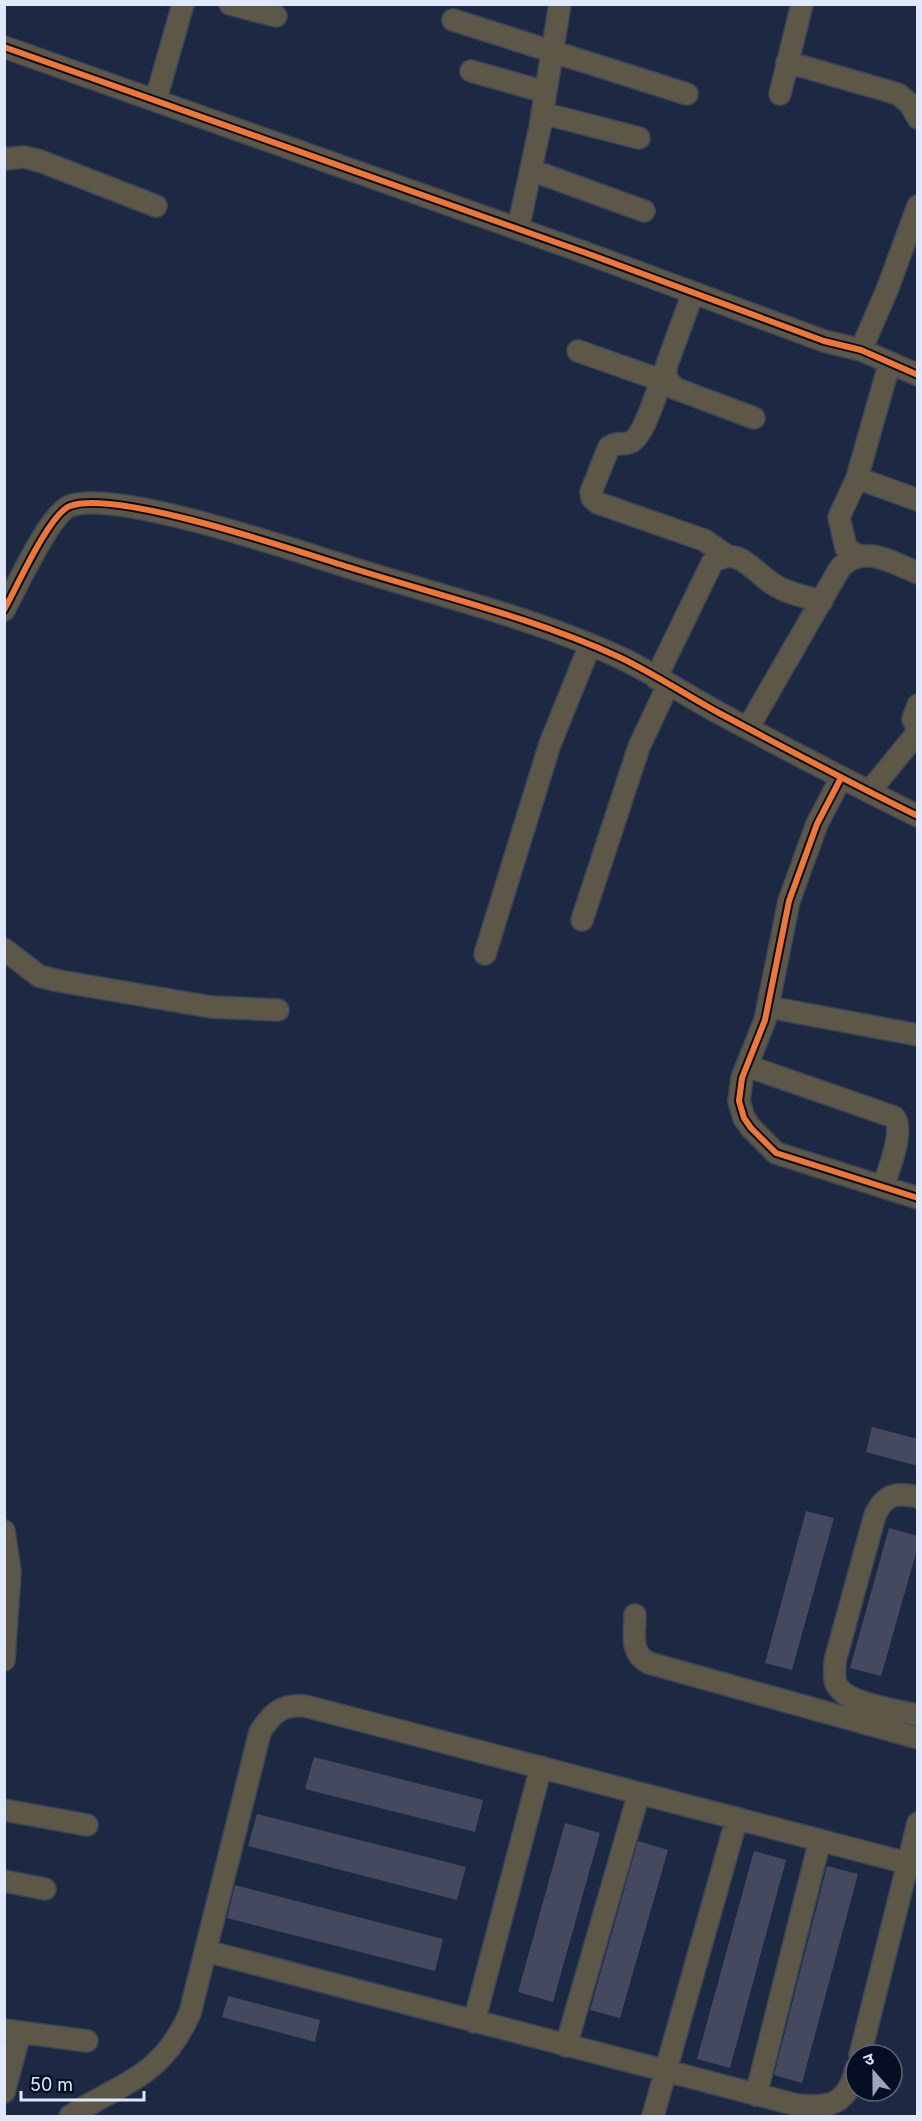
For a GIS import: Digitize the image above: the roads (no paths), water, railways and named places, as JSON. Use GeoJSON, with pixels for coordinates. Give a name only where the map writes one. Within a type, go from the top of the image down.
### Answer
{"type":"FeatureCollection","features":[{"type":"Feature","properties":{"kind":"street"},"geometry":{"type":"LineString","coordinates":[[156,99],[183,4]]}},
{"type":"Feature","properties":{"kind":"street"},"geometry":{"type":"LineString","coordinates":[[230,4],[276,16]]}},
{"type":"Feature","properties":{"kind":"street"},"geometry":{"type":"LineString","coordinates":[[518,229],[544,102],[560,4]]}},
{"type":"Feature","properties":{"kind":"street"},"geometry":{"type":"LineString","coordinates":[[780,94],[802,4]]}},
{"type":"Feature","properties":{"kind":"street"},"geometry":{"type":"LineString","coordinates":[[453,20],[687,94]]}},
{"type":"Feature","properties":{"kind":"street"},"geometry":{"type":"LineString","coordinates":[[4,47],[156,99],[824,341],[861,350],[918,375]]}},
{"type":"Feature","properties":{"kind":"street"},"geometry":{"type":"LineString","coordinates":[[788,62],[898,94],[910,104],[918,118]]}},
{"type":"Feature","properties":{"kind":"street"},"geometry":{"type":"LineString","coordinates":[[471,71],[639,138]]}},
{"type":"Feature","properties":{"kind":"street"},"geometry":{"type":"LineString","coordinates":[[4,159],[24,157],[40,161],[156,206]]}},
{"type":"Feature","properties":{"kind":"street"},"geometry":{"type":"LineString","coordinates":[[531,170],[645,211]]}},
{"type":"Feature","properties":{"kind":"street"},"geometry":{"type":"LineString","coordinates":[[861,350],[887,290],[918,206]]}},
{"type":"Feature","properties":{"kind":"street"},"geometry":{"type":"LineString","coordinates":[[693,293],[666,367],[665,382],[637,436],[628,443],[614,442],[609,447],[591,492],[592,498],[598,503],[704,540],[726,555]]}},
{"type":"Feature","properties":{"kind":"street"},"geometry":{"type":"LineString","coordinates":[[578,351],[665,382],[674,388],[754,418]]}},
{"type":"Feature","properties":{"kind":"street"},"geometry":{"type":"LineString","coordinates":[[889,364],[857,478],[839,517],[846,548],[857,555],[883,559],[918,573]]}},
{"type":"Feature","properties":{"kind":"street"},"geometry":{"type":"LineString","coordinates":[[857,478],[918,500]]}},
{"type":"Feature","properties":{"kind":"street"},"geometry":{"type":"LineString","coordinates":[[4,610],[54,518],[70,506],[93,503],[195,520],[437,594],[590,645],[620,658],[841,778],[918,816]]}},
{"type":"Feature","properties":{"kind":"street"},"geometry":{"type":"LineString","coordinates":[[582,920],[662,681],[712,563],[726,555],[733,555],[749,563],[766,579],[785,590],[822,601]]}},
{"type":"Feature","properties":{"kind":"street"},"geometry":{"type":"LineString","coordinates":[[748,728],[840,568],[849,558],[857,555]]}},
{"type":"Feature","properties":{"kind":"street"},"geometry":{"type":"LineString","coordinates":[[485,954],[550,744],[590,645]]}},
{"type":"Feature","properties":{"kind":"street"},"geometry":{"type":"LineString","coordinates":[[869,792],[918,731],[914,719],[918,705]]}},
{"type":"Feature","properties":{"kind":"street"},"geometry":{"type":"LineString","coordinates":[[841,778],[817,824],[789,901],[768,1007],[742,1078],[739,1101],[744,1118],[768,1146],[782,1155],[918,1198]]}},
{"type":"Feature","properties":{"kind":"street"},"geometry":{"type":"LineString","coordinates":[[4,950],[39,976],[59,981],[211,1007],[278,1010]]}},
{"type":"Feature","properties":{"kind":"street"},"geometry":{"type":"LineString","coordinates":[[768,1007],[918,1035]]}},
{"type":"Feature","properties":{"kind":"street"},"geometry":{"type":"LineString","coordinates":[[747,1066],[894,1117],[898,1129],[897,1143],[883,1187]]}},
{"type":"Feature","properties":{"kind":"street"},"geometry":{"type":"LineString","coordinates":[[918,1497],[899,1493],[890,1496],[881,1502],[875,1515],[836,1661],[835,1681],[840,1691],[852,1699],[918,1715]]}},
{"type":"Feature","properties":{"kind":"street"},"geometry":{"type":"LineString","coordinates":[[4,1531],[10,1572],[4,1660]]}},
{"type":"Feature","properties":{"kind":"street"},"geometry":{"type":"LineString","coordinates":[[635,1615],[634,1646],[640,1658],[649,1663],[918,1738]]}},
{"type":"Feature","properties":{"kind":"street"},"geometry":{"type":"LineString","coordinates":[[70,2116],[139,2079],[159,2062],[179,2038],[190,2013],[260,1732],[270,1716],[280,1708],[292,1705],[305,1706],[907,1863]]}},
{"type":"Feature","properties":{"kind":"street"},"geometry":{"type":"LineString","coordinates":[[474,2022],[541,1767]]}},
{"type":"Feature","properties":{"kind":"street"},"geometry":{"type":"LineString","coordinates":[[566,2046],[639,1793]]}},
{"type":"Feature","properties":{"kind":"street"},"geometry":{"type":"LineString","coordinates":[[4,1810],[87,1825]]}},
{"type":"Feature","properties":{"kind":"street"},"geometry":{"type":"LineString","coordinates":[[652,2116],[737,1818]]}},
{"type":"Feature","properties":{"kind":"street"},"geometry":{"type":"LineString","coordinates":[[863,2043],[918,1823]]}},
{"type":"Feature","properties":{"kind":"street"},"geometry":{"type":"LineString","coordinates":[[756,2095],[820,1840]]}},
{"type":"Feature","properties":{"kind":"street"},"geometry":{"type":"LineString","coordinates":[[4,1881],[45,1889]]}},
{"type":"Feature","properties":{"kind":"street"},"geometry":{"type":"LineString","coordinates":[[206,1951],[797,2105],[819,2107],[834,2104],[844,2097]]}},
{"type":"Feature","properties":{"kind":"street"},"geometry":{"type":"LineString","coordinates":[[4,2092],[12,2031],[87,2041]]}}]}
